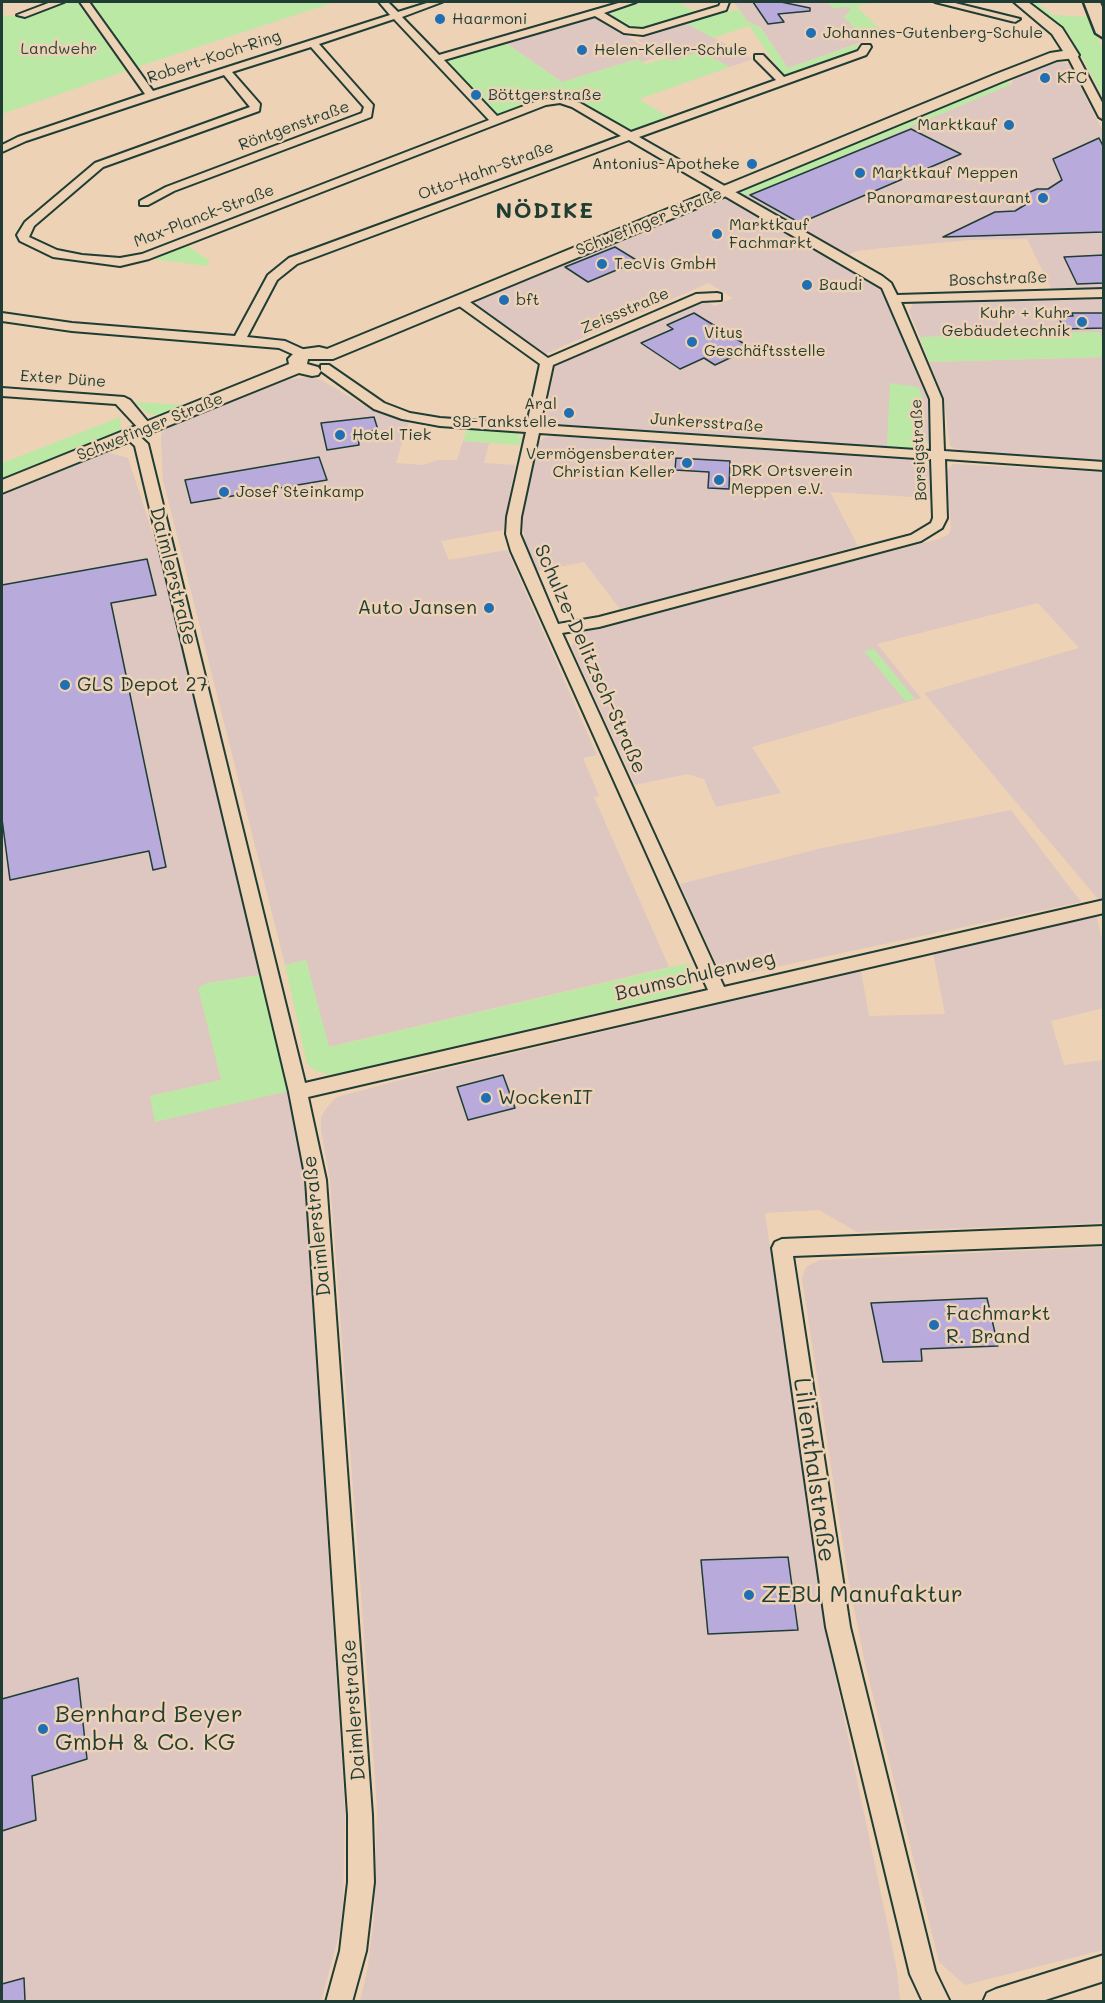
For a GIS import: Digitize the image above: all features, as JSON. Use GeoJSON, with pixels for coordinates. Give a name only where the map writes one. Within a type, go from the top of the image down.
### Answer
{"type":"FeatureCollection","features":[{"type":"Feature","properties":{"kind":"main road"},"geometry":{"type":"LineString","coordinates":[[1092,2],[1104,33]]}},
{"type":"Feature","properties":{"kind":"street"},"geometry":{"type":"LineString","coordinates":[[22,15],[59,2]]}},
{"type":"Feature","properties":{"kind":"street"},"geometry":{"type":"LineString","coordinates":[[84,2],[151,95]]}},
{"type":"Feature","properties":{"kind":"street"},"geometry":{"type":"LineString","coordinates":[[382,2],[495,121]]}},
{"type":"Feature","properties":{"kind":"street","name":"Robert-Koch-Ring"},"geometry":{"type":"LineString","coordinates":[[2,149],[22,139],[225,70],[394,14],[438,2]]}},
{"type":"Feature","properties":{"kind":"street"},"geometry":{"type":"LineString","coordinates":[[436,58],[631,2]]}},
{"type":"Feature","properties":{"kind":"street"},"geometry":{"type":"LineString","coordinates":[[596,12],[634,33],[723,8],[725,2]]}},
{"type":"Feature","properties":{"kind":"street"},"geometry":{"type":"LineString","coordinates":[[940,2],[1015,19]]}},
{"type":"Feature","properties":{"kind":"street"},"geometry":{"type":"LineString","coordinates":[[1020,2],[1057,32],[1072,55],[1104,117]]}},
{"type":"Feature","properties":{"kind":"street","name":"Röntgenstraße"},"geometry":{"type":"LineString","coordinates":[[144,203],[170,189],[367,115],[369,107],[312,42]]}},
{"type":"Feature","properties":{"kind":"street","name":"Otto-Hahn-Straße"},"geometry":{"type":"LineString","coordinates":[[239,340],[272,278],[293,261],[862,53],[866,47]]}},
{"type":"Feature","properties":{"kind":"street","name":"Schwefinger Straße"},"geometry":{"type":"LineString","coordinates":[[2,487],[138,432],[301,360],[308,371],[459,300],[1018,70],[1055,56],[1072,55]]}},
{"type":"Feature","properties":{"kind":"street"},"geometry":{"type":"LineString","coordinates":[[759,57],[783,82]]}},
{"type":"Feature","properties":{"kind":"street","name":"Max-Planck-Straße"},"geometry":{"type":"LineString","coordinates":[[225,70],[255,104],[255,109],[99,165],[29,224],[23,235],[24,239],[63,256],[131,261],[544,102],[561,100]]}},
{"type":"Feature","properties":{"kind":"street","name":"Borsigstraße"},"geometry":{"type":"LineString","coordinates":[[553,630],[599,622],[700,596],[929,532],[940,518],[936,399],[887,286],[576,105],[561,100]]}},
{"type":"Feature","properties":{"kind":"street","name":"Boschstraße"},"geometry":{"type":"LineString","coordinates":[[894,299],[1104,293]]}},
{"type":"Feature","properties":{"kind":"street","name":"Zeissstraße"},"geometry":{"type":"LineString","coordinates":[[548,363],[700,297],[717,297]]}},
{"type":"Feature","properties":{"kind":"street"},"geometry":{"type":"LineString","coordinates":[[459,300],[548,363]]}},
{"type":"Feature","properties":{"kind":"street"},"geometry":{"type":"LineString","coordinates":[[2,317],[72,327],[282,344],[301,360]]}},
{"type":"Feature","properties":{"kind":"street","name":"Junkersstraße"},"geometry":{"type":"LineString","coordinates":[[326,361],[379,406],[407,416],[440,422],[939,456],[1103,471]]}},
{"type":"Feature","properties":{"kind":"street","name":"Schulze-Delitzsch-Straße"},"geometry":{"type":"LineString","coordinates":[[548,363],[532,428],[514,517],[513,534],[518,551],[553,630],[718,993]]}},
{"type":"Feature","properties":{"kind":"street","name":"Exter Düne"},"geometry":{"type":"LineString","coordinates":[[2,392],[119,400],[125,403],[138,432]]}},
{"type":"Feature","properties":{"kind":"street","name":"Daimlerstraße"},"geometry":{"type":"LineString","coordinates":[[138,432],[298,1092],[316,1180],[359,1762],[361,1882],[353,1951],[339,2001]]}},
{"type":"Feature","properties":{"kind":"street","name":"Baumschulenweg"},"geometry":{"type":"LineString","coordinates":[[298,1092],[718,993],[1104,906]]}},
{"type":"Feature","properties":{"kind":"street","name":"Lilienthalstraße"},"geometry":{"type":"LineString","coordinates":[[937,2001],[923,1974],[838,1627],[782,1248],[1104,1235]]}},
{"type":"Feature","properties":{"kind":"street"},"geometry":{"type":"LineString","coordinates":[[996,2001],[1104,1968]]}},
{"type":"Feature","properties":{"kind":"shaded area","name":"Johannes-Gutenberg-Schule"},"geometry":{"type":"Polygon","coordinates":[[[734,2],[852,2],[856,5],[844,17],[867,40],[788,68],[761,28],[747,21],[734,2]]]}},
{"type":"Feature","properties":{"kind":"shaded area","name":"Helen-Keller-Schule"},"geometry":{"type":"Polygon","coordinates":[[[595,17],[660,56],[642,62],[637,59],[562,82],[506,43],[595,17]]]}},
{"type":"Feature","properties":{"kind":"shaded area"},"geometry":{"type":"Polygon","coordinates":[[[686,23],[753,59],[701,77],[637,40],[686,23]]]}},
{"type":"Feature","properties":{"kind":"shaded area"},"geometry":{"type":"Polygon","coordinates":[[[1051,61],[1069,64],[1103,132],[1103,289],[1052,290],[1027,239],[971,240],[882,248],[857,251],[845,256],[740,197],[1012,84],[1013,80],[1020,77],[1018,75],[1051,61]]]}},
{"type":"Feature","properties":{"kind":"shaded area"},"geometry":{"type":"Polygon","coordinates":[[[718,198],[729,198],[880,287],[889,299],[930,397],[933,439],[925,445],[911,448],[552,424],[545,419],[555,366],[705,301],[715,306],[733,298],[709,283],[545,354],[476,306],[478,299],[718,198]]]}},
{"type":"Feature","properties":{"kind":"shaded area"},"geometry":{"type":"Polygon","coordinates":[[[1103,297],[1103,341],[1099,332],[920,337],[909,311],[914,302],[1103,297]]]}},
{"type":"Feature","properties":{"kind":"shaded area"},"geometry":{"type":"Polygon","coordinates":[[[1103,357],[1103,461],[964,452],[950,446],[944,399],[929,362],[1103,357]]]}},
{"type":"Feature","properties":{"kind":"shaded area"},"geometry":{"type":"Polygon","coordinates":[[[308,377],[321,380],[369,408],[409,421],[396,463],[423,465],[438,460],[457,460],[463,441],[489,443],[484,463],[515,465],[503,530],[441,541],[449,560],[507,550],[597,755],[583,758],[599,796],[594,797],[669,967],[328,1047],[306,960],[285,965],[163,480],[161,438],[162,432],[173,424],[282,380],[308,377]]]}},
{"type":"Feature","properties":{"kind":"shaded area"},"geometry":{"type":"Polygon","coordinates":[[[545,437],[913,458],[924,461],[929,468],[930,498],[830,492],[858,546],[620,609],[584,562],[538,571],[525,545],[522,516],[539,442],[545,437]]]}},
{"type":"Feature","properties":{"kind":"shaded area"},"geometry":{"type":"Polygon","coordinates":[[[106,452],[128,458],[158,550],[261,975],[207,983],[221,1080],[150,1096],[155,1121],[288,1091],[304,1179],[345,1814],[343,1904],[339,1935],[321,2001],[2,2002],[2,494],[106,452]]]}},
{"type":"Feature","properties":{"kind":"shaded area"},"geometry":{"type":"Polygon","coordinates":[[[953,464],[1103,472],[1103,898],[1098,899],[924,693],[1079,648],[1038,603],[877,644],[921,698],[752,747],[781,793],[716,807],[704,779],[687,774],[635,785],[572,648],[574,637],[587,630],[939,539],[949,534],[951,529],[947,471],[953,464]]]}},
{"type":"Feature","properties":{"kind":"shaded area"},"geometry":{"type":"Polygon","coordinates":[[[1011,810],[1081,902],[748,973],[734,973],[724,970],[716,963],[680,884],[822,848],[1011,810]]]}},
{"type":"Feature","properties":{"kind":"shaded area"},"geometry":{"type":"Polygon","coordinates":[[[1096,914],[1103,943],[1103,1008],[1051,1021],[1064,1065],[1103,1060],[1103,1223],[857,1232],[819,1210],[765,1213],[828,1642],[897,1970],[900,2001],[360,2001],[367,1972],[374,1919],[377,1808],[330,1180],[321,1130],[321,1117],[328,1106],[337,1097],[416,1076],[861,971],[869,1016],[945,1014],[933,953],[1096,914]]]}},
{"type":"Feature","properties":{"kind":"shaded area"},"geometry":{"type":"Polygon","coordinates":[[[1103,1247],[1103,1950],[965,1985],[939,1962],[865,1664],[849,1583],[802,1279],[807,1266],[820,1260],[1103,1247]]]}},
{"type":"Feature","properties":{"kind":"green space","name":"Landwehr"},"geometry":{"type":"Polygon","coordinates":[[[67,2],[77,2],[126,71],[2,114],[2,15],[25,17],[67,2]]]}},
{"type":"Feature","properties":{"kind":"green space"},"geometry":{"type":"Polygon","coordinates":[[[90,2],[335,2],[137,67],[90,2]]]}},
{"type":"Feature","properties":{"kind":"green space"},"geometry":{"type":"Polygon","coordinates":[[[644,2],[678,2],[698,13],[641,30],[633,29],[611,15],[614,11],[644,2]]]}},
{"type":"Feature","properties":{"kind":"green space"},"geometry":{"type":"Polygon","coordinates":[[[827,2],[879,2],[856,6],[881,30],[863,37],[844,17],[851,9],[848,7],[833,8],[827,2]]]}},
{"type":"Feature","properties":{"kind":"green space"},"geometry":{"type":"Polygon","coordinates":[[[1028,2],[1036,2],[1053,15],[1090,17],[1103,51],[1103,96],[1069,34],[1028,2]]]}},
{"type":"Feature","properties":{"kind":"green space"},"geometry":{"type":"Polygon","coordinates":[[[739,9],[747,21],[761,28],[788,68],[857,44],[858,49],[783,75],[749,26],[713,38],[686,23],[739,9]]]}},
{"type":"Feature","properties":{"kind":"green space"},"geometry":{"type":"Polygon","coordinates":[[[506,43],[562,82],[637,59],[646,64],[667,58],[672,61],[701,51],[730,67],[639,99],[670,118],[630,130],[576,101],[561,97],[545,98],[504,115],[495,115],[448,63],[453,58],[506,43]]]}},
{"type":"Feature","properties":{"kind":"green space"},"geometry":{"type":"Polygon","coordinates":[[[1003,80],[1012,84],[779,183],[740,197],[738,194],[738,190],[1003,80]]]}},
{"type":"Feature","properties":{"kind":"green space"},"geometry":{"type":"Polygon","coordinates":[[[187,245],[210,261],[207,266],[152,259],[187,245]]]}},
{"type":"Feature","properties":{"kind":"green space"},"geometry":{"type":"Polygon","coordinates":[[[1099,332],[1103,341],[1103,357],[929,362],[920,337],[1099,332]]]}},
{"type":"Feature","properties":{"kind":"green space"},"geometry":{"type":"Polygon","coordinates":[[[890,383],[919,387],[922,398],[922,436],[928,442],[925,445],[911,448],[887,446],[890,383]]]}},
{"type":"Feature","properties":{"kind":"green space"},"geometry":{"type":"Polygon","coordinates":[[[135,402],[188,405],[166,414],[154,415],[147,413],[135,402]]]}},
{"type":"Feature","properties":{"kind":"green space"},"geometry":{"type":"Polygon","coordinates":[[[120,417],[121,432],[2,480],[2,463],[120,417]]]}},
{"type":"Feature","properties":{"kind":"green space"},"geometry":{"type":"Polygon","coordinates":[[[467,429],[515,431],[522,439],[519,445],[463,441],[467,429]]]}},
{"type":"Feature","properties":{"kind":"green space"},"geometry":{"type":"Polygon","coordinates":[[[874,649],[915,699],[906,702],[864,651],[874,649]]]}},
{"type":"Feature","properties":{"kind":"green space"},"geometry":{"type":"Polygon","coordinates":[[[306,960],[329,1047],[689,963],[696,978],[691,989],[682,993],[338,1074],[326,1074],[314,1070],[307,1064],[285,965],[306,960]]]}},
{"type":"Feature","properties":{"kind":"green space"},"geometry":{"type":"Polygon","coordinates":[[[261,975],[288,1091],[155,1122],[150,1096],[221,1080],[198,988],[207,983],[261,975]]]}},
{"type":"Feature","properties":{"kind":"building"},"geometry":{"type":"Polygon","coordinates":[[[753,2],[781,2],[810,8],[810,11],[778,14],[784,22],[768,24],[753,2]]]}},
{"type":"Feature","properties":{"kind":"building","name":"Marktkauf Meppen"},"geometry":{"type":"Polygon","coordinates":[[[911,129],[961,154],[800,223],[750,195],[911,129]]]}},
{"type":"Feature","properties":{"kind":"building"},"geometry":{"type":"Polygon","coordinates":[[[1099,138],[1104,148],[1104,232],[943,237],[995,212],[1015,211],[1028,203],[1025,194],[1037,189],[1048,189],[1062,180],[1053,159],[1099,138]]]}},
{"type":"Feature","properties":{"kind":"building","name":"TecVis GmbH"},"geometry":{"type":"Polygon","coordinates":[[[615,247],[638,261],[588,282],[565,267],[615,247]]]}},
{"type":"Feature","properties":{"kind":"building"},"geometry":{"type":"Polygon","coordinates":[[[1104,255],[1104,283],[1077,284],[1064,257],[1104,255]]]}},
{"type":"Feature","properties":{"kind":"building","name":"Vitus Geschäftsstelle"},"geometry":{"type":"Polygon","coordinates":[[[694,313],[751,348],[715,365],[704,358],[680,369],[641,343],[673,329],[667,325],[694,313]]]}},
{"type":"Feature","properties":{"kind":"building","name":"Kuhr + Kuhr Gebäudetechnik"},"geometry":{"type":"Polygon","coordinates":[[[1072,313],[1104,313],[1104,328],[1064,329],[1058,316],[1073,316],[1072,313]]]}},
{"type":"Feature","properties":{"kind":"building","name":"Hotel Tiek"},"geometry":{"type":"Polygon","coordinates":[[[374,417],[378,430],[358,433],[359,445],[327,450],[321,423],[374,417]]]}},
{"type":"Feature","properties":{"kind":"building","name":"Josef Steinkamp"},"geometry":{"type":"Polygon","coordinates":[[[319,457],[327,480],[191,503],[185,480],[319,457]]]}},
{"type":"Feature","properties":{"kind":"building","name":"DRK Ortsverein Meppen e.V."},"geometry":{"type":"Polygon","coordinates":[[[676,458],[730,461],[729,489],[708,488],[709,472],[675,470],[676,458]]]}},
{"type":"Feature","properties":{"kind":"building","name":"GLS Depot 27"},"geometry":{"type":"Polygon","coordinates":[[[147,559],[156,595],[111,603],[166,867],[153,870],[149,851],[10,880],[2,819],[2,585],[147,559]]]}},
{"type":"Feature","properties":{"kind":"building","name":"WockenIT"},"geometry":{"type":"Polygon","coordinates":[[[503,1075],[515,1108],[468,1120],[457,1087],[503,1075]]]}},
{"type":"Feature","properties":{"kind":"building","name":"Fachmarkt R. Brand"},"geometry":{"type":"Polygon","coordinates":[[[987,1298],[998,1346],[921,1349],[922,1361],[883,1362],[871,1303],[987,1298]]]}},
{"type":"Feature","properties":{"kind":"building","name":"ZEBU Manufaktur"},"geometry":{"type":"Polygon","coordinates":[[[788,1557],[798,1630],[708,1634],[701,1560],[788,1557]]]}},
{"type":"Feature","properties":{"kind":"building","name":"Bernhard Beyer GmbH & Co. KG"},"geometry":{"type":"Polygon","coordinates":[[[78,1678],[87,1759],[32,1776],[36,1820],[2,1831],[2,1699],[78,1678]]]}},
{"type":"Feature","properties":{"kind":"building"},"geometry":{"type":"Polygon","coordinates":[[[24,1978],[25,2001],[2,2001],[2,1984],[24,1978]]]}},
{"type":"Feature","properties":{"kind":"place","name":"Haarmoni"},"geometry":{"type":"Point","coordinates":[440,19]}},
{"type":"Feature","properties":{"kind":"place","name":"Johannes-Gutenberg-Schule"},"geometry":{"type":"Point","coordinates":[811,33]}},
{"type":"Feature","properties":{"kind":"place","name":"Helen-Keller-Schule"},"geometry":{"type":"Point","coordinates":[582,50]}},
{"type":"Feature","properties":{"kind":"place","name":"KFC"},"geometry":{"type":"Point","coordinates":[1045,78]}},
{"type":"Feature","properties":{"kind":"place","name":"Böttgerstraße"},"geometry":{"type":"Point","coordinates":[476,95]}},
{"type":"Feature","properties":{"kind":"place","name":"Marktkauf"},"geometry":{"type":"Point","coordinates":[1009,125]}},
{"type":"Feature","properties":{"kind":"place","name":"Antonius-Apotheke"},"geometry":{"type":"Point","coordinates":[752,164]}},
{"type":"Feature","properties":{"kind":"place","name":"Marktkauf Meppen"},"geometry":{"type":"Point","coordinates":[860,173]}},
{"type":"Feature","properties":{"kind":"place","name":"Panoramarestaurant"},"geometry":{"type":"Point","coordinates":[1043,198]}},
{"type":"Feature","properties":{"kind":"place","name":"Marktkauf Fachmarkt"},"geometry":{"type":"Point","coordinates":[717,234]}},
{"type":"Feature","properties":{"kind":"place","name":"TecVis GmbH"},"geometry":{"type":"Point","coordinates":[602,264]}},
{"type":"Feature","properties":{"kind":"place","name":"Baudi"},"geometry":{"type":"Point","coordinates":[807,285]}},
{"type":"Feature","properties":{"kind":"place","name":"bft"},"geometry":{"type":"Point","coordinates":[504,300]}},
{"type":"Feature","properties":{"kind":"place","name":"Kuhr + Kuhr Gebäudetechnik"},"geometry":{"type":"Point","coordinates":[1082,322]}},
{"type":"Feature","properties":{"kind":"place","name":"Vitus Geschäftsstelle"},"geometry":{"type":"Point","coordinates":[692,342]}},
{"type":"Feature","properties":{"kind":"place","name":"Aral SB-Tankstelle"},"geometry":{"type":"Point","coordinates":[569,413]}},
{"type":"Feature","properties":{"kind":"place","name":"Hotel Tiek"},"geometry":{"type":"Point","coordinates":[340,435]}},
{"type":"Feature","properties":{"kind":"place","name":"Vermögensberater Christian Keller"},"geometry":{"type":"Point","coordinates":[687,463]}},
{"type":"Feature","properties":{"kind":"place","name":"DRK Ortsverein Meppen e.V."},"geometry":{"type":"Point","coordinates":[719,480]}},
{"type":"Feature","properties":{"kind":"place","name":"Josef Steinkamp"},"geometry":{"type":"Point","coordinates":[224,492]}},
{"type":"Feature","properties":{"kind":"place","name":"Auto Jansen"},"geometry":{"type":"Point","coordinates":[489,608]}},
{"type":"Feature","properties":{"kind":"place","name":"GLS Depot 27"},"geometry":{"type":"Point","coordinates":[65,685]}},
{"type":"Feature","properties":{"kind":"place","name":"WockenIT"},"geometry":{"type":"Point","coordinates":[486,1098]}},
{"type":"Feature","properties":{"kind":"place","name":"Fachmarkt R. Brand"},"geometry":{"type":"Point","coordinates":[934,1325]}},
{"type":"Feature","properties":{"kind":"place","name":"ZEBU Manufaktur"},"geometry":{"type":"Point","coordinates":[749,1595]}},
{"type":"Feature","properties":{"kind":"place","name":"Bernhard Beyer GmbH & Co. KG"},"geometry":{"type":"Point","coordinates":[43,1729]}},
{"type":"Feature","properties":{"kind":"district","name":"NÖDIKE"},"geometry":{"type":"Point","coordinates":[545,211]}}]}
